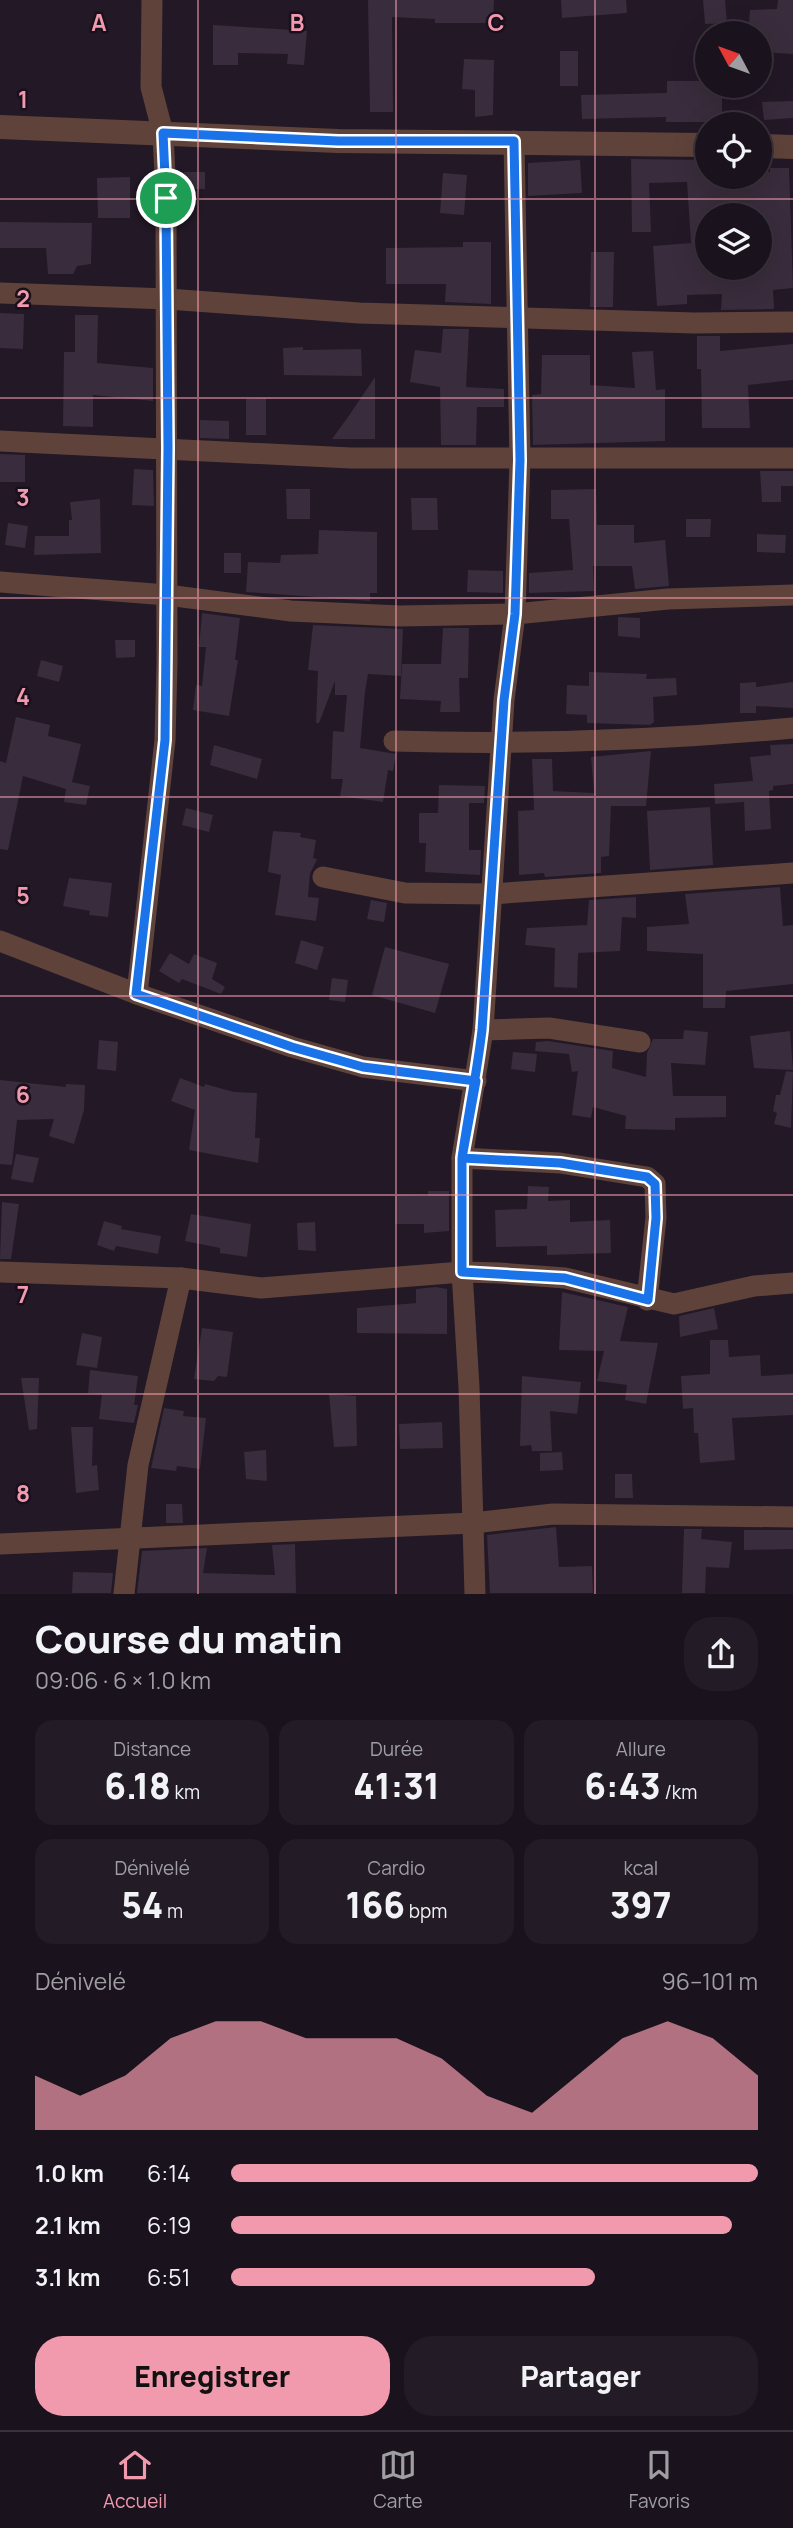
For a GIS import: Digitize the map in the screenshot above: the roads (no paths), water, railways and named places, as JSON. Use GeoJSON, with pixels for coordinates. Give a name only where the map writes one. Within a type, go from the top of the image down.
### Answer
{"type":"FeatureCollection","features":[{"type":"Feature","properties":{"kind":"street"},"geometry":{"type":"LineString","coordinates":[[136,994],[165,740],[168,299],[163,133],[151,87],[152,0]]}},
{"type":"Feature","properties":{"kind":"street"},"geometry":{"type":"LineString","coordinates":[[0,127],[338,141],[695,145]]}},
{"type":"Feature","properties":{"kind":"street"},"geometry":{"type":"LineString","coordinates":[[475,1594],[462,1272],[462,1158],[482,1030],[502,743],[515,614],[520,460],[514,141]]}},
{"type":"Feature","properties":{"kind":"street"},"geometry":{"type":"LineString","coordinates":[[772,146],[793,147]]}},
{"type":"Feature","properties":{"kind":"street"},"geometry":{"type":"LineString","coordinates":[[0,293],[168,299],[359,313],[694,323],[793,322]]}},
{"type":"Feature","properties":{"kind":"street"},"geometry":{"type":"LineString","coordinates":[[0,442],[351,458],[793,458]]}},
{"type":"Feature","properties":{"kind":"street"},"geometry":{"type":"LineString","coordinates":[[0,582],[167,595],[291,611],[400,616],[515,614],[668,599],[793,595]]}},
{"type":"Feature","properties":{"kind":"street"},"geometry":{"type":"LineString","coordinates":[[394,741],[502,743],[717,735],[793,728]]}},
{"type":"Feature","properties":{"kind":"street"},"geometry":{"type":"LineString","coordinates":[[323,877],[405,893],[491,894],[793,873]]}},
{"type":"Feature","properties":{"kind":"street"},"geometry":{"type":"LineString","coordinates":[[0,941],[136,994],[292,1047],[363,1067],[476,1081]]}},
{"type":"Feature","properties":{"kind":"street"},"geometry":{"type":"LineString","coordinates":[[482,1030],[549,1028],[640,1042]]}},
{"type":"Feature","properties":{"kind":"street"},"geometry":{"type":"LineString","coordinates":[[462,1158],[560,1163],[647,1177],[655,1184],[656,1218],[648,1300]]}},
{"type":"Feature","properties":{"kind":"street"},"geometry":{"type":"LineString","coordinates":[[0,1272],[181,1278],[261,1288],[462,1272],[565,1278],[648,1300],[674,1304],[754,1286],[793,1283]]}},
{"type":"Feature","properties":{"kind":"street"},"geometry":{"type":"LineString","coordinates":[[124,1594],[138,1465],[181,1278]]}},
{"type":"Feature","properties":{"kind":"street"},"geometry":{"type":"LineString","coordinates":[[0,1544],[473,1523],[553,1514],[793,1517]]}}]}
